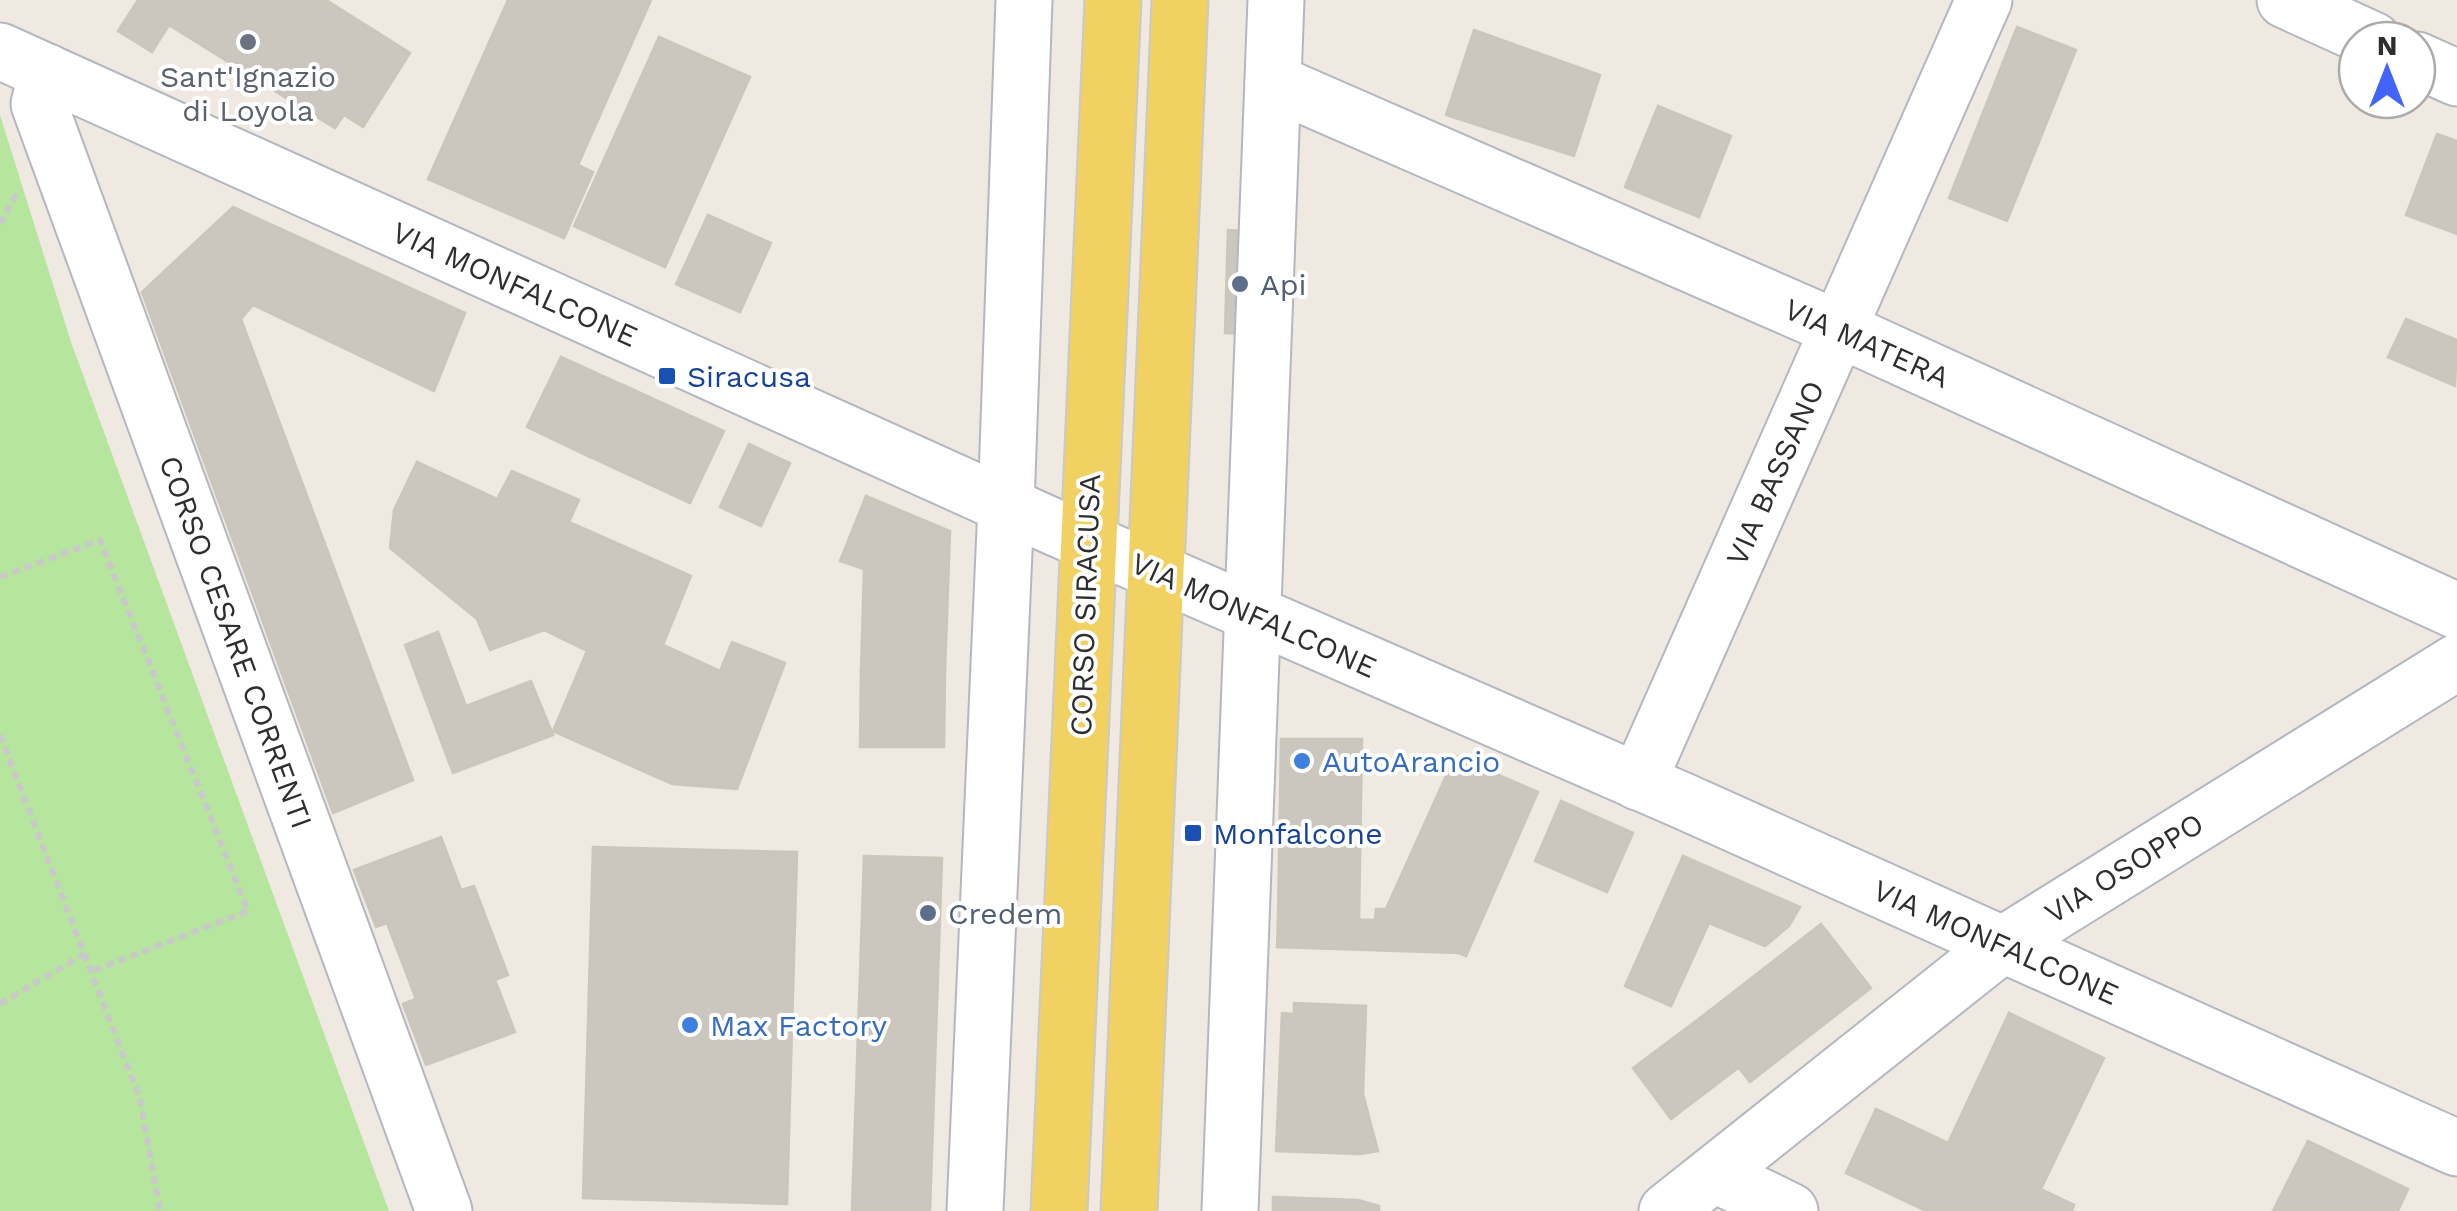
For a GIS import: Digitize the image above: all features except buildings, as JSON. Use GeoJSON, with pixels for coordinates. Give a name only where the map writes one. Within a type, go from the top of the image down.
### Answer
{"type":"FeatureCollection","features":[{"type":"Feature","properties":{"kind":"main road","name":"CORSO SIRACUSA"},"geometry":{"type":"LineString","coordinates":[[1059,1211],[1114,0]]}},
{"type":"Feature","properties":{"kind":"main road"},"geometry":{"type":"LineString","coordinates":[[1129,1211],[1180,0]]}},
{"type":"Feature","properties":{"kind":"street"},"geometry":{"type":"LineString","coordinates":[[975,1211],[1024,0]]}},
{"type":"Feature","properties":{"kind":"street"},"geometry":{"type":"LineString","coordinates":[[1230,1211],[1276,0]]}},
{"type":"Feature","properties":{"kind":"street","name":"VIA BASSANO"},"geometry":{"type":"LineString","coordinates":[[1638,782],[1984,0]]}},
{"type":"Feature","properties":{"kind":"street"},"geometry":{"type":"LineString","coordinates":[[2285,0],[2337,24]]}},
{"type":"Feature","properties":{"kind":"street","name":"VIA MONFALCONE"},"geometry":{"type":"LineString","coordinates":[[24,62],[1006,506],[1638,782],[2457,1148]]}},
{"type":"Feature","properties":{"kind":"street","name":"CORSO CESARE CORRENTI"},"geometry":{"type":"LineString","coordinates":[[24,62],[444,1211]]}},
{"type":"Feature","properties":{"kind":"street","name":"VIA MATERA"},"geometry":{"type":"LineString","coordinates":[[1273,82],[1839,330],[2457,611]]}},
{"type":"Feature","properties":{"kind":"street","name":"VIA OSOPPO"},"geometry":{"type":"LineString","coordinates":[[1668,1211],[2002,945],[2457,662]]}},
{"type":"Feature","properties":{"kind":"street"},"geometry":{"type":"LineString","coordinates":[[1714,1174],[1790,1211]]}},
{"type":"Feature","properties":{"kind":"path"},"geometry":{"type":"LineString","coordinates":[[0,577],[100,540],[248,911],[90,972]]}},
{"type":"Feature","properties":{"kind":"path"},"geometry":{"type":"LineString","coordinates":[[0,735],[140,1099],[160,1211]]}},
{"type":"Feature","properties":{"kind":"path"},"geometry":{"type":"LineString","coordinates":[[0,1004],[84,954]]}},
{"type":"Feature","properties":{"kind":"green space"},"geometry":{"type":"Polygon","coordinates":[[[0,115],[71,342],[389,1211],[0,1211],[0,115]]]}},
{"type":"Feature","properties":{"kind":"place","name":"Sant'Ignazio di Loyola"},"geometry":{"type":"Point","coordinates":[248,42]}},
{"type":"Feature","properties":{"kind":"place","name":"Api"},"geometry":{"type":"Point","coordinates":[1240,284]}},
{"type":"Feature","properties":{"kind":"place","name":"Siracusa"},"geometry":{"type":"Point","coordinates":[667,376]}},
{"type":"Feature","properties":{"kind":"place","name":"AutoArancio"},"geometry":{"type":"Point","coordinates":[1302,761]}},
{"type":"Feature","properties":{"kind":"place","name":"Monfalcone"},"geometry":{"type":"Point","coordinates":[1193,833]}},
{"type":"Feature","properties":{"kind":"place","name":"Credem"},"geometry":{"type":"Point","coordinates":[928,913]}},
{"type":"Feature","properties":{"kind":"place","name":"Max Factory"},"geometry":{"type":"Point","coordinates":[690,1025]}}]}
